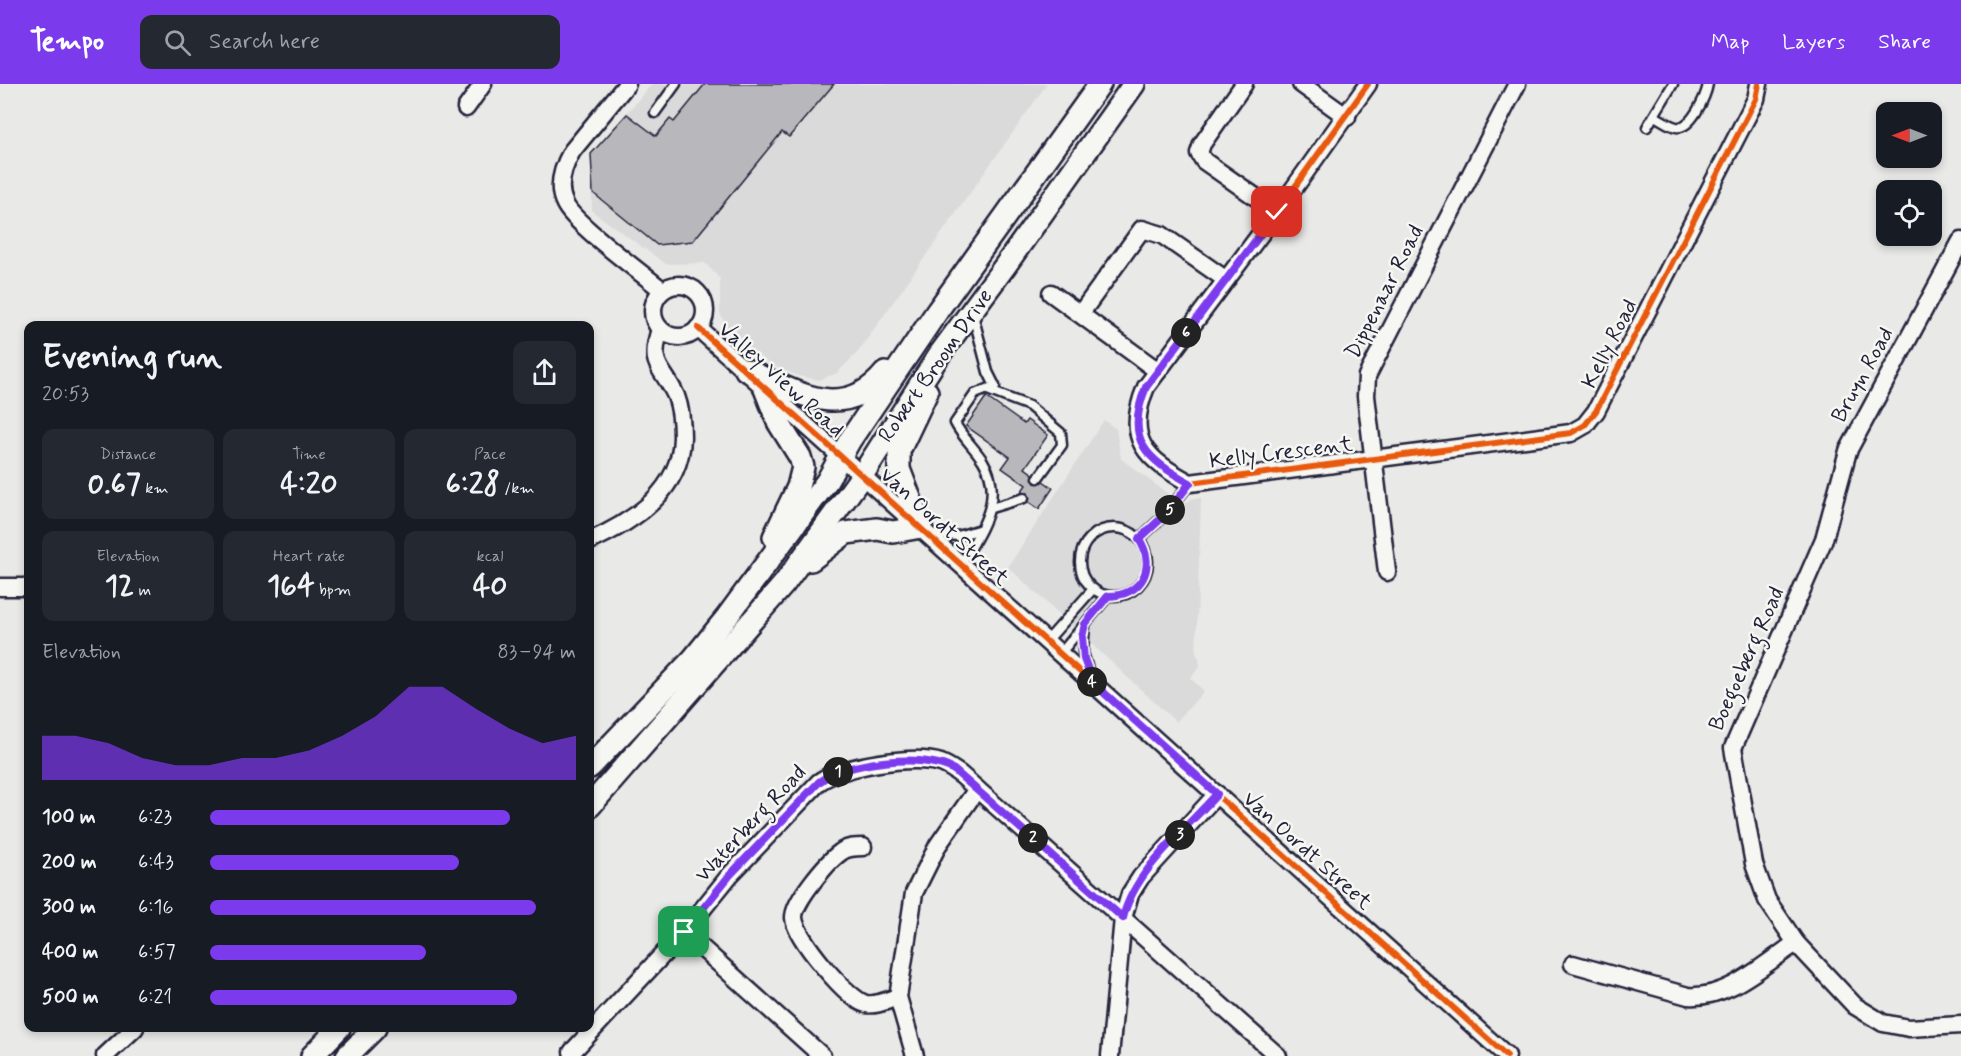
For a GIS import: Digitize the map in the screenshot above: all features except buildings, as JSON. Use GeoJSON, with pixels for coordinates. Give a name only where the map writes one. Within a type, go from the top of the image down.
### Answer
{"type":"FeatureCollection","features":[{"type":"Feature","properties":{"kind":"street"},"geometry":{"type":"LineString","coordinates":[[466,108],[483,84]]}},
{"type":"Feature","properties":{"kind":"street"},"geometry":{"type":"LineString","coordinates":[[594,540],[648,506],[668,486],[677,470],[682,424],[676,396],[655,359],[654,347],[660,329],[655,322],[653,305],[662,290],[568,210],[561,188],[565,164],[572,151],[627,84]]}},
{"type":"Feature","properties":{"kind":"street","name":"Robert Broom Drive"},"geometry":{"type":"LineString","coordinates":[[594,763],[693,659],[748,588],[840,458],[938,310],[1100,84]]}},
{"type":"Feature","properties":{"kind":"street","name":"Robert Broom Drive"},"geometry":{"type":"LineString","coordinates":[[594,801],[784,584],[861,477],[939,355],[1134,84]]}},
{"type":"Feature","properties":{"kind":"street"},"geometry":{"type":"LineString","coordinates":[[1244,84],[1202,144],[1199,153],[1204,161],[1277,212]]}},
{"type":"Feature","properties":{"kind":"street"},"geometry":{"type":"LineString","coordinates":[[1302,84],[1347,117]]}},
{"type":"Feature","properties":{"kind":"street","name":"Kelly Crescent"},"geometry":{"type":"LineString","coordinates":[[1368,84],[1347,117],[1158,371],[1139,403],[1136,418],[1139,438],[1158,466],[1190,483],[1373,460]]}},
{"type":"Feature","properties":{"kind":"street","name":"Dippenaar Road"},"geometry":{"type":"LineString","coordinates":[[1387,572],[1365,396],[1369,369],[1517,84]]}},
{"type":"Feature","properties":{"kind":"street","name":"Kelly Road"},"geometry":{"type":"LineString","coordinates":[[1373,460],[1571,433],[1585,425],[1596,411],[1751,109],[1759,84]]}},
{"type":"Feature","properties":{"kind":"street"},"geometry":{"type":"LineString","coordinates":[[1081,313],[1143,228],[1162,236],[1225,279]]}},
{"type":"Feature","properties":{"kind":"street","name":"Bruyn Road"},"geometry":{"type":"LineString","coordinates":[[1824,539],[1848,451],[1961,241]]}},
{"type":"Feature","properties":{"kind":"street","name":"Valley View Road"},"geometry":{"type":"LineString","coordinates":[[660,329],[667,334],[683,337],[698,328],[703,321],[704,304],[694,290],[678,285],[662,290]]}},
{"type":"Feature","properties":{"kind":"street"},"geometry":{"type":"LineString","coordinates":[[1051,293],[1158,371]]}},
{"type":"Feature","properties":{"kind":"street"},"geometry":{"type":"LineString","coordinates":[[746,370],[815,399],[835,401],[859,397],[881,378],[938,310]]}},
{"type":"Feature","properties":{"kind":"street","name":"Valley View Road"},"geometry":{"type":"LineString","coordinates":[[698,328],[840,458]]}},
{"type":"Feature","properties":{"kind":"street"},"geometry":{"type":"LineString","coordinates":[[784,584],[846,533],[877,529],[893,532],[924,531],[899,469],[898,460],[903,442],[923,406],[939,355]]}},
{"type":"Feature","properties":{"kind":"street"},"geometry":{"type":"LineString","coordinates":[[748,588],[798,487],[803,471],[800,457],[778,422],[765,389]]}},
{"type":"Feature","properties":{"kind":"street","name":"Van Oordt Street"},"geometry":{"type":"LineString","coordinates":[[840,458],[1507,1056]]}},
{"type":"Feature","properties":{"kind":"street","name":"Boegoeberg Road"},"geometry":{"type":"LineString","coordinates":[[1824,539],[1733,748],[1754,864],[1767,900],[1796,943],[1855,1006],[1883,1023],[1909,1028],[1961,1025]]}},
{"type":"Feature","properties":{"kind":"street"},"geometry":{"type":"LineString","coordinates":[[0,587],[24,587]]}},
{"type":"Feature","properties":{"kind":"street","name":"Waterberg Road"},"geometry":{"type":"LineString","coordinates":[[594,1028],[684,932],[730,875],[826,777],[869,765],[936,762],[954,770],[1278,1056]]}},
{"type":"Feature","properties":{"kind":"street"},"geometry":{"type":"LineString","coordinates":[[915,1056],[898,997],[915,889],[938,845],[976,789]]}},
{"type":"Feature","properties":{"kind":"street"},"geometry":{"type":"LineString","coordinates":[[1110,1056],[1123,918],[1130,894],[1141,877],[1217,794]]}},
{"type":"Feature","properties":{"kind":"street"},"geometry":{"type":"LineString","coordinates":[[863,847],[847,849],[833,860],[801,897],[794,911],[795,923],[805,944],[856,999],[870,1004],[898,997]]}},
{"type":"Feature","properties":{"kind":"street"},"geometry":{"type":"LineString","coordinates":[[684,932],[822,1056]]}},
{"type":"Feature","properties":{"kind":"street"},"geometry":{"type":"LineString","coordinates":[[1573,964],[1688,996],[1699,997],[1720,992],[1796,943]]}},
{"type":"Feature","properties":{"kind":"street"},"geometry":{"type":"LineString","coordinates":[[105,1056],[127,1032]]}},
{"type":"Feature","properties":{"kind":"street"},"geometry":{"type":"LineString","coordinates":[[312,1056],[335,1032]]}},
{"type":"Feature","properties":{"kind":"street"},"geometry":{"type":"LineString","coordinates":[[347,1056],[371,1032]]}},
{"type":"Feature","properties":{"kind":"street","name":"Waterberg Road"},"geometry":{"type":"LineString","coordinates":[[572,1052],[591,1032]]}},
{"type":"Feature","properties":{"kind":"lane"},"geometry":{"type":"LineString","coordinates":[[655,112],[676,84]]}},
{"type":"Feature","properties":{"kind":"lane"},"geometry":{"type":"LineString","coordinates":[[1647,127],[1673,84]]}},
{"type":"Feature","properties":{"kind":"lane"},"geometry":{"type":"LineString","coordinates":[[1654,116],[1677,127],[1682,126],[1690,120],[1708,84]]}},
{"type":"Feature","properties":{"kind":"lane"},"geometry":{"type":"LineString","coordinates":[[961,566],[991,508],[990,482],[984,463],[955,423],[976,393],[990,390],[995,385],[986,365],[972,312]]}},
{"type":"Feature","properties":{"kind":"lane"},"geometry":{"type":"LineString","coordinates":[[990,390],[1029,406],[1061,433],[1062,445],[1038,478]]}},
{"type":"Feature","properties":{"kind":"lane"},"geometry":{"type":"LineString","coordinates":[[1139,539],[1166,514],[1190,483]]}},
{"type":"Feature","properties":{"kind":"lane"},"geometry":{"type":"LineString","coordinates":[[991,508],[1024,498]]}},
{"type":"Feature","properties":{"kind":"lane"},"geometry":{"type":"LineString","coordinates":[[1110,528],[1131,532],[1139,539],[1148,558],[1144,578],[1130,593],[1108,596],[1093,589],[1083,576],[1080,566],[1085,545],[1091,537],[1110,528]]}},
{"type":"Feature","properties":{"kind":"lane"},"geometry":{"type":"LineString","coordinates":[[924,531],[958,536],[981,529]]}},
{"type":"Feature","properties":{"kind":"lane"},"geometry":{"type":"LineString","coordinates":[[1046,642],[1093,589]]}},
{"type":"Feature","properties":{"kind":"lane"},"geometry":{"type":"LineString","coordinates":[[1060,654],[1108,596]]}},
{"type":"Feature","properties":{"kind":"lane"},"geometry":{"type":"LineString","coordinates":[[1085,624],[1083,652],[1093,683]]}},
{"type":"Feature","properties":{"kind":"shaded area"},"geometry":{"type":"Polygon","coordinates":[[[652,84],[1047,84],[858,352],[837,373],[819,380],[798,376],[770,364],[729,332],[720,313],[720,279],[705,263],[666,264],[592,211],[591,154],[652,84]]]}},
{"type":"Feature","properties":{"kind":"shaded area"},"geometry":{"type":"Polygon","coordinates":[[[1104,420],[1116,429],[1121,459],[1183,505],[1193,498],[1201,498],[1196,654],[1200,667],[1190,678],[1204,691],[1176,722],[1008,567],[1104,420]]]}},
{"type":"Feature","properties":{"kind":"cycle path"},"geometry":{"type":"LineString","coordinates":[[1368,84],[1277,212],[1146,387],[1137,421],[1143,446],[1161,465],[1190,483],[1571,433],[1585,425],[1596,411],[1756,99],[1759,84]]}},
{"type":"Feature","properties":{"kind":"cycle path"},"geometry":{"type":"LineString","coordinates":[[698,328],[1507,1056]]}},
{"type":"Feature","properties":{"kind":"route"},"geometry":{"type":"LineString","coordinates":[[684,932],[730,875],[819,782],[836,772],[850,768],[896,762],[936,762],[954,770],[1123,918],[1126,903],[1141,877],[1217,794],[1093,683],[1084,659],[1082,637],[1085,624],[1108,596],[1120,596],[1138,587],[1148,568],[1145,548],[1139,539],[1166,514],[1190,483],[1158,466],[1141,444],[1136,418],[1146,387],[1277,212]]}}]}
